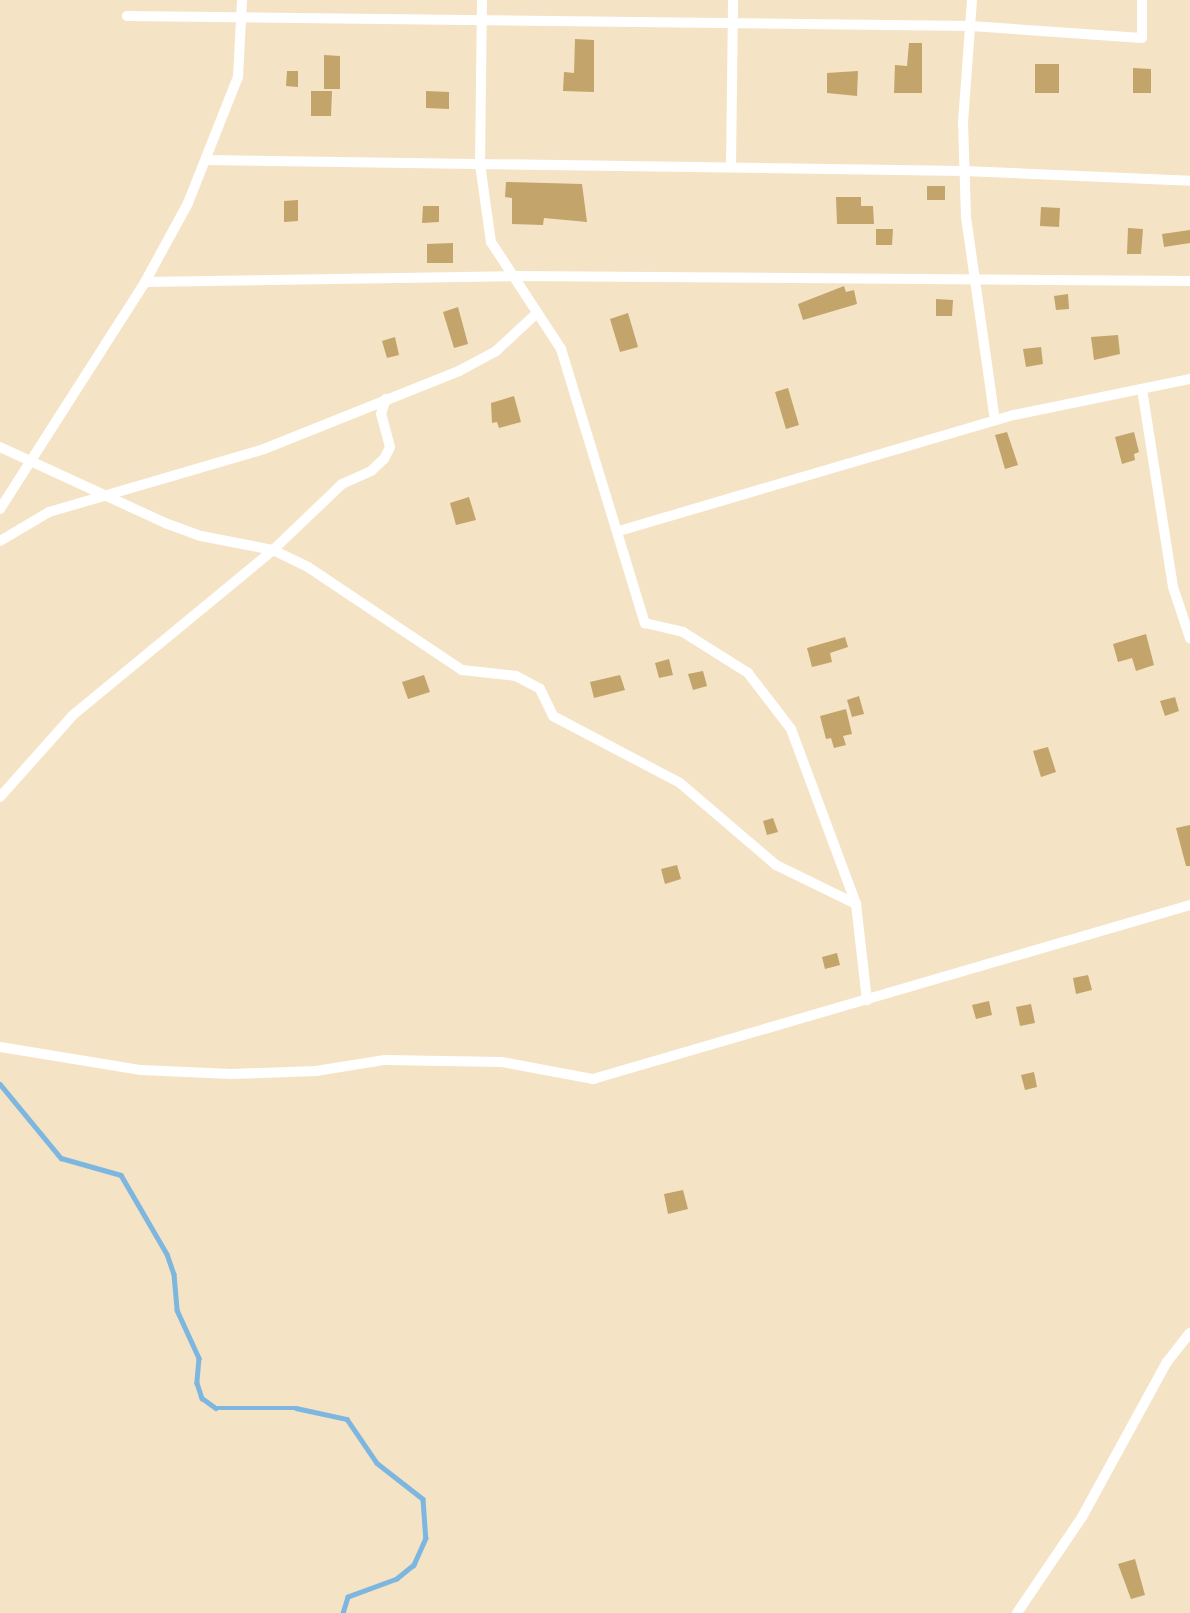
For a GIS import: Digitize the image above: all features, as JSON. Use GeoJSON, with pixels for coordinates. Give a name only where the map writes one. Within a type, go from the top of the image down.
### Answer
{"type":"FeatureCollection","features":[{"type":"Feature","properties":{"kind":"street"},"geometry":{"type":"LineString","coordinates":[[0,509],[145,282],[206,160],[238,77],[242,0]]}},
{"type":"Feature","properties":{"kind":"street"},"geometry":{"type":"LineString","coordinates":[[482,0],[480,164],[491,242],[561,349],[619,531],[645,623],[683,632],[748,673],[791,729],[856,904],[867,1000]]}},
{"type":"Feature","properties":{"kind":"street"},"geometry":{"type":"LineString","coordinates":[[731,167],[733,0]]}},
{"type":"Feature","properties":{"kind":"street"},"geometry":{"type":"LineString","coordinates":[[972,0],[964,170],[974,281],[995,420]]}},
{"type":"Feature","properties":{"kind":"street"},"geometry":{"type":"LineString","coordinates":[[127,16],[483,18],[971,26],[1142,38],[1142,0]]}},
{"type":"Feature","properties":{"kind":"street"},"geometry":{"type":"LineString","coordinates":[[206,160],[964,170],[1190,181]]}},
{"type":"Feature","properties":{"kind":"street"},"geometry":{"type":"LineString","coordinates":[[145,282],[514,276],[1190,281]]}},
{"type":"Feature","properties":{"kind":"street"},"geometry":{"type":"LineString","coordinates":[[0,541],[49,512],[264,449],[386,399],[496,351],[537,313]]}},
{"type":"Feature","properties":{"kind":"street"},"geometry":{"type":"LineString","coordinates":[[619,531],[995,420],[1190,379]]}},
{"type":"Feature","properties":{"kind":"street"},"geometry":{"type":"LineString","coordinates":[[1142,389],[1173,587],[1190,638]]}},
{"type":"Feature","properties":{"kind":"street"},"geometry":{"type":"LineString","coordinates":[[0,797],[73,715],[273,550],[342,484],[371,471],[384,459],[390,447],[381,414],[386,399]]}},
{"type":"Feature","properties":{"kind":"street"},"geometry":{"type":"LineString","coordinates":[[0,447],[201,536],[273,550],[308,567],[462,670],[516,676],[540,689],[553,716],[680,783],[776,865],[856,904]]}},
{"type":"Feature","properties":{"kind":"street"},"geometry":{"type":"LineString","coordinates":[[3,1045],[141,1070],[231,1074],[316,1071],[384,1060],[502,1062],[593,1079],[1190,905]]}},
{"type":"Feature","properties":{"kind":"street"},"geometry":{"type":"LineString","coordinates":[[1017,1613],[1082,1517],[1167,1362],[1190,1333]]}},
{"type":"Feature","properties":{"kind":"building"},"geometry":{"type":"Polygon","coordinates":[[[575,39],[594,40],[594,92],[563,91],[564,72],[574,73],[575,39]]]}},
{"type":"Feature","properties":{"kind":"building"},"geometry":{"type":"Polygon","coordinates":[[[909,43],[922,43],[922,93],[894,93],[895,65],[907,66],[909,43]]]}},
{"type":"Feature","properties":{"kind":"building"},"geometry":{"type":"Polygon","coordinates":[[[324,55],[340,56],[340,89],[324,89],[324,55]]]}},
{"type":"Feature","properties":{"kind":"building"},"geometry":{"type":"Polygon","coordinates":[[[1035,64],[1059,64],[1059,93],[1035,93],[1035,64]]]}},
{"type":"Feature","properties":{"kind":"building"},"geometry":{"type":"Polygon","coordinates":[[[1133,68],[1151,69],[1151,93],[1133,93],[1133,68]]]}},
{"type":"Feature","properties":{"kind":"building"},"geometry":{"type":"Polygon","coordinates":[[[287,71],[298,71],[298,87],[286,86],[287,71]]]}},
{"type":"Feature","properties":{"kind":"building"},"geometry":{"type":"Polygon","coordinates":[[[858,71],[857,96],[827,93],[827,73],[858,71]]]}},
{"type":"Feature","properties":{"kind":"building"},"geometry":{"type":"Polygon","coordinates":[[[311,91],[332,91],[331,116],[311,116],[311,91]]]}},
{"type":"Feature","properties":{"kind":"building"},"geometry":{"type":"Polygon","coordinates":[[[426,91],[449,92],[449,109],[426,108],[426,91]]]}},
{"type":"Feature","properties":{"kind":"building"},"geometry":{"type":"Polygon","coordinates":[[[506,182],[582,184],[587,222],[544,218],[543,225],[512,224],[512,198],[505,197],[506,182]]]}},
{"type":"Feature","properties":{"kind":"building"},"geometry":{"type":"Polygon","coordinates":[[[927,186],[945,186],[945,200],[927,200],[927,186]]]}},
{"type":"Feature","properties":{"kind":"building"},"geometry":{"type":"Polygon","coordinates":[[[836,197],[861,197],[861,206],[873,206],[874,224],[837,224],[836,197]]]}},
{"type":"Feature","properties":{"kind":"building"},"geometry":{"type":"Polygon","coordinates":[[[298,200],[298,221],[284,222],[284,201],[298,200]]]}},
{"type":"Feature","properties":{"kind":"building"},"geometry":{"type":"Polygon","coordinates":[[[423,206],[439,206],[439,222],[422,223],[423,206]]]}},
{"type":"Feature","properties":{"kind":"building"},"geometry":{"type":"Polygon","coordinates":[[[1041,207],[1060,208],[1059,227],[1040,226],[1041,207]]]}},
{"type":"Feature","properties":{"kind":"building"},"geometry":{"type":"Polygon","coordinates":[[[1128,228],[1143,229],[1141,254],[1127,254],[1128,228]]]}},
{"type":"Feature","properties":{"kind":"building"},"geometry":{"type":"Polygon","coordinates":[[[876,229],[893,229],[892,245],[876,245],[876,229]]]}},
{"type":"Feature","properties":{"kind":"building"},"geometry":{"type":"Polygon","coordinates":[[[1190,230],[1190,243],[1164,247],[1162,234],[1190,230]]]}},
{"type":"Feature","properties":{"kind":"building"},"geometry":{"type":"Polygon","coordinates":[[[453,243],[453,263],[427,263],[427,244],[453,243]]]}},
{"type":"Feature","properties":{"kind":"building"},"geometry":{"type":"Polygon","coordinates":[[[844,286],[846,292],[854,290],[857,304],[803,320],[798,304],[844,286]]]}},
{"type":"Feature","properties":{"kind":"building"},"geometry":{"type":"Polygon","coordinates":[[[1068,294],[1069,309],[1056,310],[1054,296],[1068,294]]]}},
{"type":"Feature","properties":{"kind":"building"},"geometry":{"type":"Polygon","coordinates":[[[936,299],[953,300],[952,316],[936,316],[936,299]]]}},
{"type":"Feature","properties":{"kind":"building"},"geometry":{"type":"Polygon","coordinates":[[[458,307],[468,344],[454,348],[443,312],[458,307]]]}},
{"type":"Feature","properties":{"kind":"building"},"geometry":{"type":"Polygon","coordinates":[[[628,313],[638,347],[620,352],[610,319],[628,313]]]}},
{"type":"Feature","properties":{"kind":"building"},"geometry":{"type":"Polygon","coordinates":[[[1118,335],[1120,354],[1094,360],[1091,337],[1118,335]]]}},
{"type":"Feature","properties":{"kind":"building"},"geometry":{"type":"Polygon","coordinates":[[[395,337],[399,355],[387,358],[382,341],[395,337]]]}},
{"type":"Feature","properties":{"kind":"building"},"geometry":{"type":"Polygon","coordinates":[[[1041,347],[1043,364],[1026,367],[1023,349],[1041,347]]]}},
{"type":"Feature","properties":{"kind":"building"},"geometry":{"type":"Polygon","coordinates":[[[788,388],[799,425],[786,429],[775,392],[788,388]]]}},
{"type":"Feature","properties":{"kind":"building"},"geometry":{"type":"Polygon","coordinates":[[[514,396],[521,422],[499,428],[497,422],[492,423],[491,403],[514,396]]]}},
{"type":"Feature","properties":{"kind":"building"},"geometry":{"type":"Polygon","coordinates":[[[1007,432],[1018,465],[1005,469],[995,435],[1007,432]]]}},
{"type":"Feature","properties":{"kind":"building"},"geometry":{"type":"Polygon","coordinates":[[[1134,432],[1139,452],[1134,454],[1135,460],[1122,464],[1115,437],[1134,432]]]}},
{"type":"Feature","properties":{"kind":"building"},"geometry":{"type":"Polygon","coordinates":[[[469,497],[476,520],[456,525],[450,503],[469,497]]]}},
{"type":"Feature","properties":{"kind":"building"},"geometry":{"type":"Polygon","coordinates":[[[1146,634],[1154,665],[1136,671],[1132,658],[1118,662],[1113,644],[1146,634]]]}},
{"type":"Feature","properties":{"kind":"building"},"geometry":{"type":"Polygon","coordinates":[[[845,637],[848,647],[830,653],[832,662],[812,667],[807,648],[845,637]]]}},
{"type":"Feature","properties":{"kind":"building"},"geometry":{"type":"Polygon","coordinates":[[[669,659],[673,675],[659,678],[655,663],[669,659]]]}},
{"type":"Feature","properties":{"kind":"building"},"geometry":{"type":"Polygon","coordinates":[[[703,671],[707,686],[693,690],[688,674],[703,671]]]}},
{"type":"Feature","properties":{"kind":"building"},"geometry":{"type":"Polygon","coordinates":[[[424,675],[430,692],[408,699],[402,682],[424,675]]]}},
{"type":"Feature","properties":{"kind":"building"},"geometry":{"type":"Polygon","coordinates":[[[620,675],[625,690],[594,698],[590,682],[620,675]]]}},
{"type":"Feature","properties":{"kind":"building"},"geometry":{"type":"Polygon","coordinates":[[[859,696],[864,714],[852,717],[847,700],[859,696]]]}},
{"type":"Feature","properties":{"kind":"building"},"geometry":{"type":"Polygon","coordinates":[[[1175,697],[1179,711],[1165,716],[1160,701],[1175,697]]]}},
{"type":"Feature","properties":{"kind":"building"},"geometry":{"type":"Polygon","coordinates":[[[846,709],[852,734],[843,736],[846,745],[834,748],[831,738],[826,739],[820,716],[846,709]]]}},
{"type":"Feature","properties":{"kind":"building"},"geometry":{"type":"Polygon","coordinates":[[[1048,747],[1056,772],[1041,777],[1033,751],[1048,747]]]}},
{"type":"Feature","properties":{"kind":"building"},"geometry":{"type":"Polygon","coordinates":[[[773,818],[778,832],[767,835],[763,821],[773,818]]]}},
{"type":"Feature","properties":{"kind":"building"},"geometry":{"type":"Polygon","coordinates":[[[1190,825],[1190,866],[1186,866],[1176,828],[1190,825]]]}},
{"type":"Feature","properties":{"kind":"building"},"geometry":{"type":"Polygon","coordinates":[[[677,865],[681,879],[665,884],[661,869],[677,865]]]}},
{"type":"Feature","properties":{"kind":"building"},"geometry":{"type":"Polygon","coordinates":[[[837,953],[840,965],[825,969],[822,957],[837,953]]]}},
{"type":"Feature","properties":{"kind":"building"},"geometry":{"type":"Polygon","coordinates":[[[1088,975],[1092,990],[1076,994],[1073,978],[1088,975]]]}},
{"type":"Feature","properties":{"kind":"building"},"geometry":{"type":"Polygon","coordinates":[[[989,1001],[992,1015],[976,1019],[972,1005],[989,1001]]]}},
{"type":"Feature","properties":{"kind":"building"},"geometry":{"type":"Polygon","coordinates":[[[1031,1004],[1035,1023],[1020,1026],[1016,1007],[1031,1004]]]}},
{"type":"Feature","properties":{"kind":"building"},"geometry":{"type":"Polygon","coordinates":[[[1034,1072],[1037,1087],[1025,1090],[1021,1075],[1034,1072]]]}},
{"type":"Feature","properties":{"kind":"building"},"geometry":{"type":"Polygon","coordinates":[[[683,1190],[688,1209],[668,1214],[664,1194],[683,1190]]]}},
{"type":"Feature","properties":{"kind":"building"},"geometry":{"type":"Polygon","coordinates":[[[1135,1559],[1145,1595],[1131,1599],[1118,1564],[1135,1559]]]}},
{"type":"Feature","properties":{"kind":"waterway"},"geometry":{"type":"LineString","coordinates":[[0,1084],[61,1158],[121,1175],[167,1254],[174,1274],[177,1310],[199,1358],[197,1383],[202,1398],[216,1408],[296,1408],[347,1419],[377,1463],[423,1499],[426,1538],[414,1565],[397,1579],[348,1597],[343,1613]]}}]}
